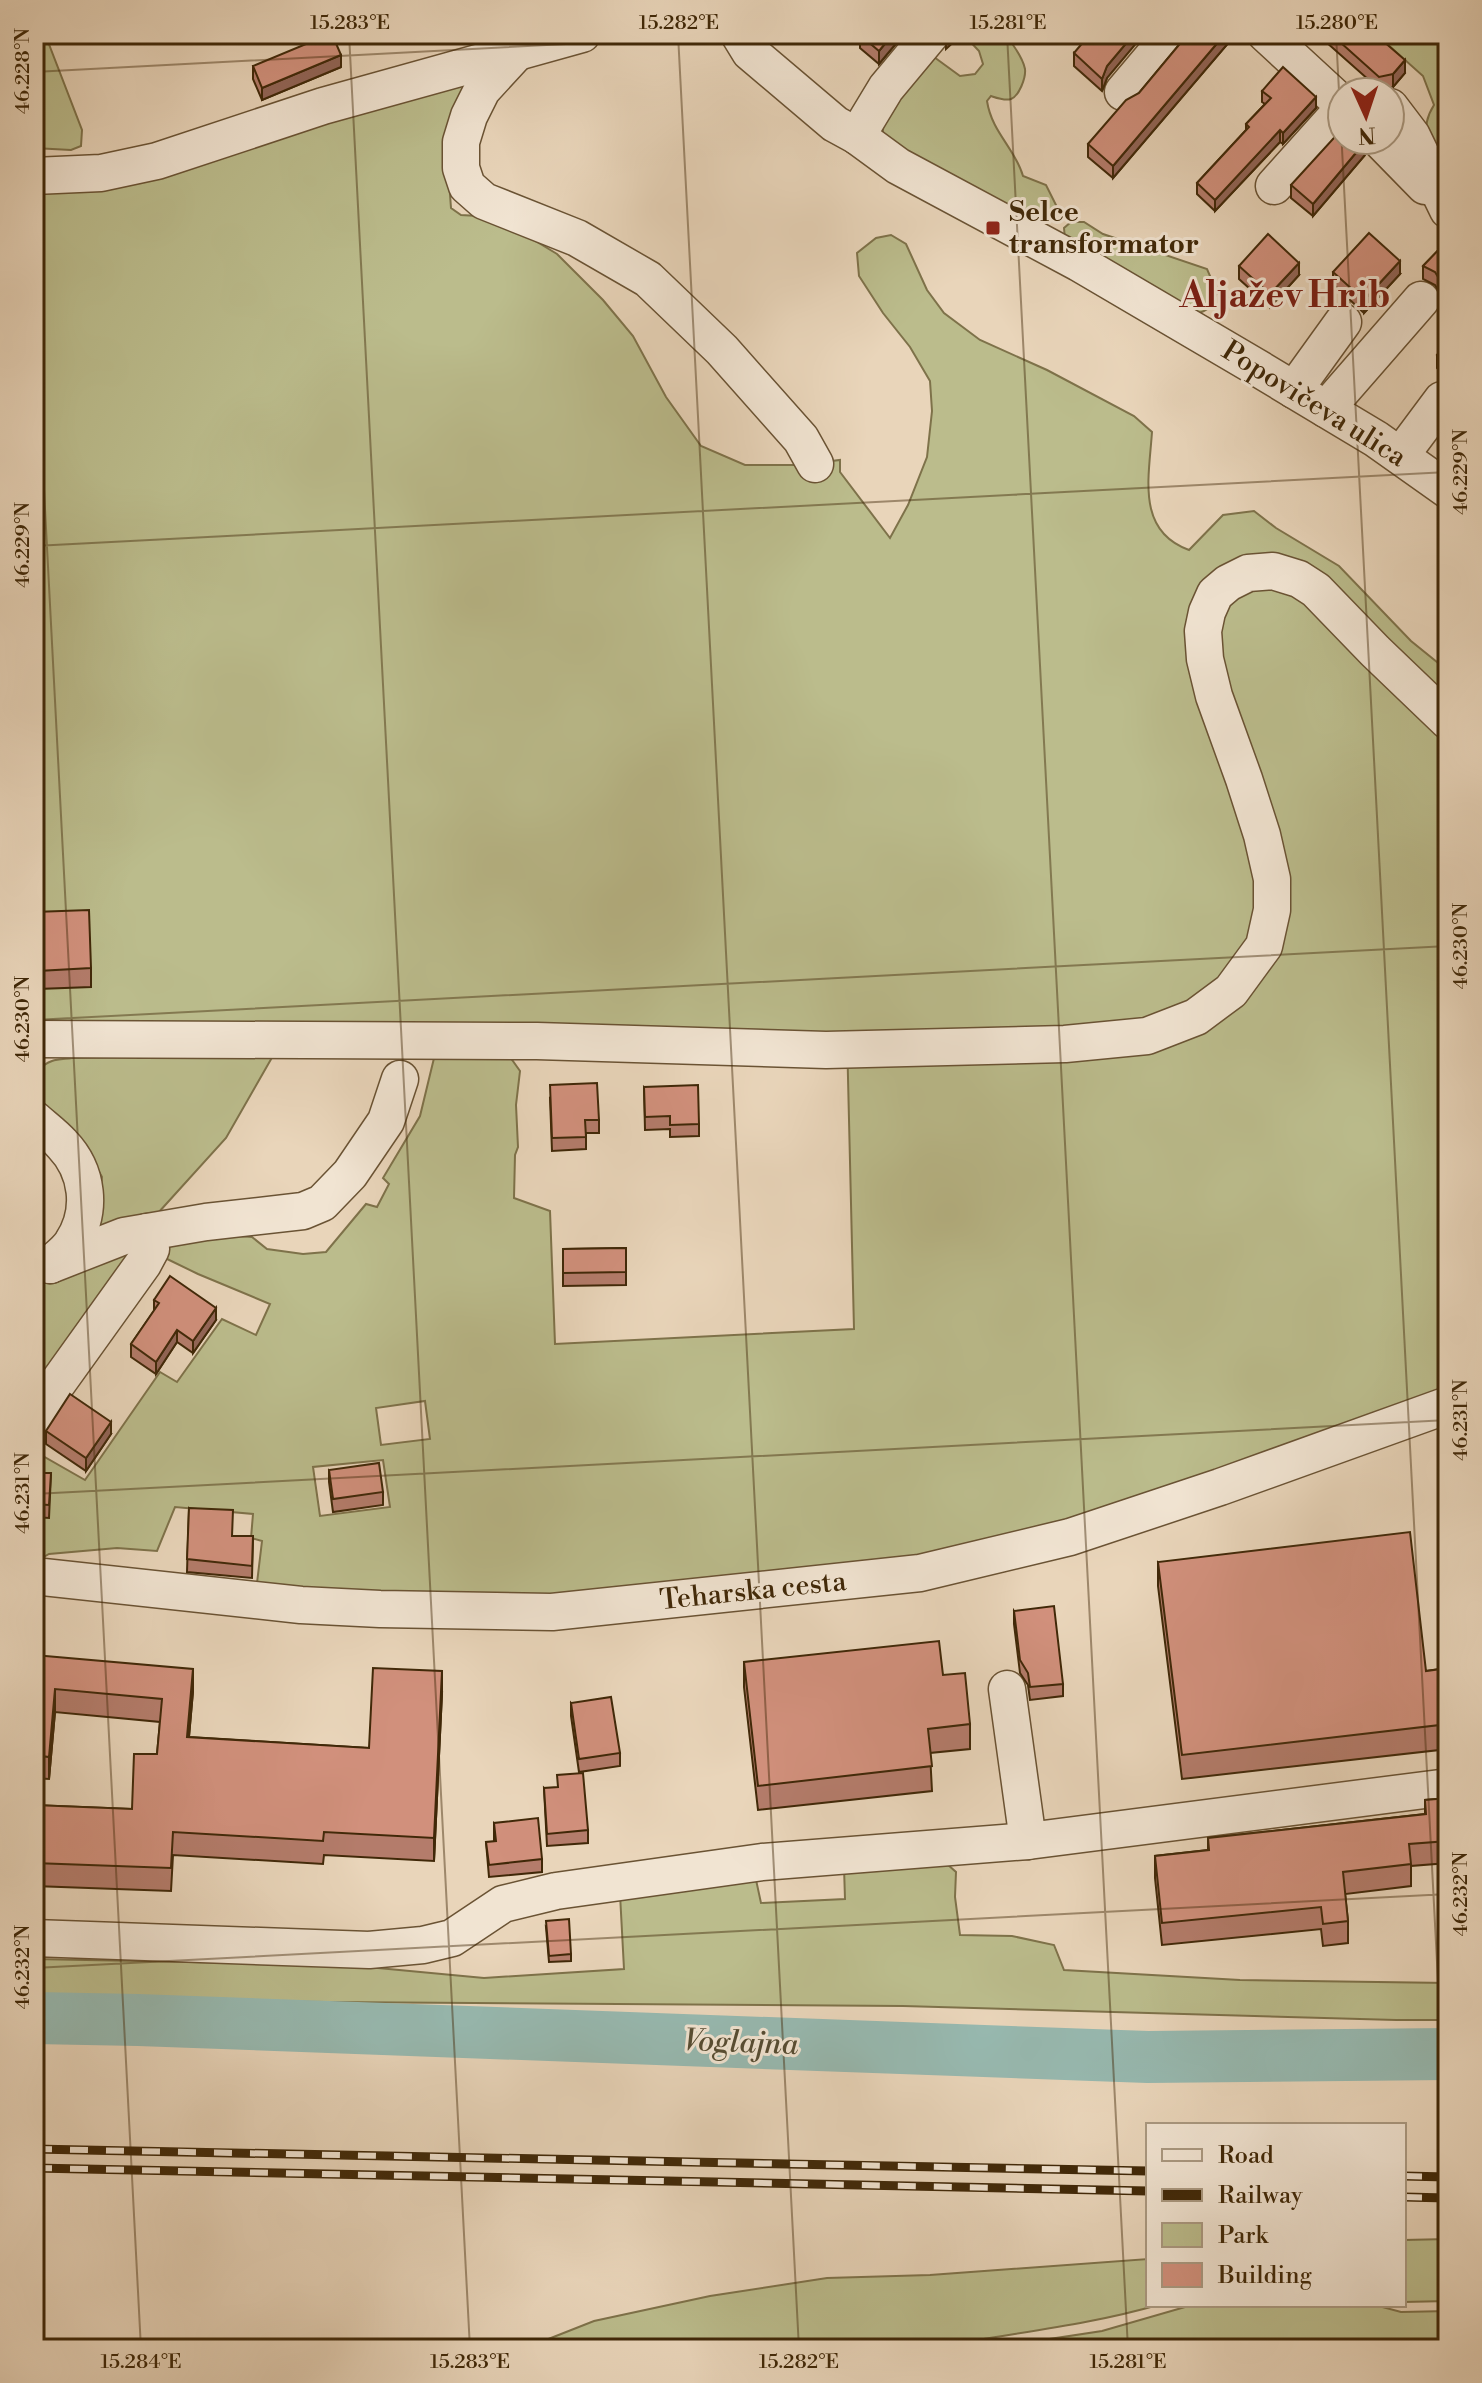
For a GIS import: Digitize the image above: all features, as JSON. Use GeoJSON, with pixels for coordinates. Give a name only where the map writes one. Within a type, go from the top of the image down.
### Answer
{"type":"FeatureCollection","features":[{"type":"Feature","properties":{"kind":"street"},"geometry":{"type":"LineString","coordinates":[[34,176],[101,173],[157,161],[323,106],[582,34]]}},
{"type":"Feature","properties":{"kind":"street","name":"Popovičeva ulica"},"geometry":{"type":"LineString","coordinates":[[739,34],[750,52],[835,124],[898,166],[1079,263],[1401,455],[1448,490]]}},
{"type":"Feature","properties":{"kind":"street"},"geometry":{"type":"LineString","coordinates":[[857,136],[886,88],[931,34]]}},
{"type":"Feature","properties":{"kind":"street"},"geometry":{"type":"LineString","coordinates":[[1123,92],[1172,34]]}},
{"type":"Feature","properties":{"kind":"street"},"geometry":{"type":"LineString","coordinates":[[1266,34],[1328,76]]}},
{"type":"Feature","properties":{"kind":"street"},"geometry":{"type":"LineString","coordinates":[[516,53],[482,90],[469,116],[461,142],[461,168],[467,186],[484,201],[577,238],[648,279],[722,350],[801,439],[815,464]]}},
{"type":"Feature","properties":{"kind":"street"},"geometry":{"type":"LineString","coordinates":[[1406,132],[1412,136],[1448,210]]}},
{"type":"Feature","properties":{"kind":"street"},"geometry":{"type":"LineString","coordinates":[[1274,186],[1326,136]]}},
{"type":"Feature","properties":{"kind":"street"},"geometry":{"type":"LineString","coordinates":[[1396,156],[1448,210]]}},
{"type":"Feature","properties":{"kind":"street"},"geometry":{"type":"LineString","coordinates":[[1326,409],[1421,300]]}},
{"type":"Feature","properties":{"kind":"street"},"geometry":{"type":"LineString","coordinates":[[1294,390],[1343,322]]}},
{"type":"Feature","properties":{"kind":"street"},"geometry":{"type":"LineString","coordinates":[[1401,455],[1442,400]]}},
{"type":"Feature","properties":{"kind":"street"},"geometry":{"type":"LineString","coordinates":[[34,1039],[497,1040],[826,1050],[1065,1044],[1147,1036],[1196,1017],[1231,991],[1264,946],[1272,910],[1272,879],[1262,835],[1214,696],[1205,659],[1203,631],[1215,594],[1248,573],[1273,571],[1299,579],[1316,590],[1448,721]]}},
{"type":"Feature","properties":{"kind":"street"},"geometry":{"type":"LineString","coordinates":[[42,1268],[124,1236],[206,1222],[303,1211],[322,1203],[350,1174],[386,1121],[400,1079]]}},
{"type":"Feature","properties":{"kind":"street"},"geometry":{"type":"LineString","coordinates":[[34,1119],[64,1145],[79,1168],[86,1202],[82,1223],[71,1244],[42,1268]]}},
{"type":"Feature","properties":{"kind":"street"},"geometry":{"type":"LineString","coordinates":[[34,1416],[143,1264],[151,1249],[147,1232]]}},
{"type":"Feature","properties":{"kind":"street","name":"Teharska cesta"},"geometry":{"type":"LineString","coordinates":[[34,1576],[301,1605],[552,1612],[904,1575],[1070,1537],[1448,1405]]}},
{"type":"Feature","properties":{"kind":"street"},"geometry":{"type":"LineString","coordinates":[[1007,1689],[1028,1841]]}},
{"type":"Feature","properties":{"kind":"street"},"geometry":{"type":"LineString","coordinates":[[34,1938],[369,1950],[423,1945],[452,1938],[503,1904],[556,1891],[762,1862],[1028,1841],[1448,1787]]}},
{"type":"Feature","properties":{"kind":"green space"},"geometry":{"type":"Polygon","coordinates":[[[34,34],[45,34],[82,130],[81,146],[71,150],[34,148],[34,34]]]}},
{"type":"Feature","properties":{"kind":"green space"},"geometry":{"type":"Polygon","coordinates":[[[963,34],[1005,34],[1024,65],[1023,82],[1014,97],[1006,100],[991,96],[987,101],[994,122],[1023,176],[1046,185],[1057,207],[1053,220],[1040,227],[884,144],[885,117],[890,106],[905,85],[934,57],[960,76],[975,74],[983,64],[979,51],[963,34]]]}},
{"type":"Feature","properties":{"kind":"green space"},"geometry":{"type":"Polygon","coordinates":[[[1376,34],[1448,34],[1448,176],[1428,142],[1426,125],[1434,105],[1423,76],[1376,34]]]}},
{"type":"Feature","properties":{"kind":"green space"},"geometry":{"type":"Polygon","coordinates":[[[460,79],[467,87],[447,154],[451,208],[461,215],[478,216],[514,228],[557,254],[603,300],[633,336],[666,397],[701,446],[745,465],[799,465],[840,460],[840,472],[890,538],[908,505],[927,457],[932,411],[930,381],[910,347],[859,276],[857,253],[876,238],[891,235],[906,244],[927,290],[944,313],[980,340],[1047,370],[1134,416],[1152,432],[1148,484],[1150,501],[1160,530],[1172,541],[1189,550],[1223,515],[1254,511],[1339,566],[1411,641],[1448,671],[1448,1387],[1209,1476],[1050,1527],[907,1560],[553,1598],[376,1594],[257,1583],[262,1541],[251,1538],[253,1514],[175,1507],[157,1551],[117,1548],[49,1554],[34,1559],[34,1451],[85,1480],[160,1372],[177,1382],[222,1319],[256,1335],[270,1304],[163,1257],[162,1239],[209,1234],[252,1237],[267,1249],[303,1254],[326,1252],[366,1204],[377,1207],[389,1184],[383,1178],[420,1116],[435,1054],[510,1057],[520,1071],[514,1198],[550,1211],[555,1344],[854,1329],[847,1036],[34,1021],[34,187],[460,79]],[[425,1401],[376,1408],[381,1445],[430,1439],[425,1401]],[[383,1460],[313,1467],[320,1516],[390,1507],[383,1460]]]}},
{"type":"Feature","properties":{"kind":"green space"},"geometry":{"type":"Polygon","coordinates":[[[1071,222],[1084,222],[1103,234],[1207,269],[1217,292],[1212,304],[1195,314],[1065,239],[1064,228],[1071,222]]]}},
{"type":"Feature","properties":{"kind":"green space"},"geometry":{"type":"Polygon","coordinates":[[[274,1054],[226,1138],[158,1213],[96,1228],[102,1177],[97,1168],[40,1111],[34,1082],[45,1065],[72,1058],[274,1054]]]}},
{"type":"Feature","properties":{"kind":"green space"},"geometry":{"type":"Polygon","coordinates":[[[129,1243],[134,1249],[34,1404],[34,1287],[129,1243]]]}},
{"type":"Feature","properties":{"kind":"green space"},"geometry":{"type":"Polygon","coordinates":[[[938,1856],[956,1872],[955,1897],[960,1935],[1012,1936],[1054,1945],[1064,1970],[1240,1980],[1448,1983],[1448,2020],[903,2006],[34,2000],[34,1959],[295,1964],[484,1978],[624,1969],[620,1894],[755,1875],[761,1903],[845,1899],[844,1867],[938,1856]]]}},
{"type":"Feature","properties":{"kind":"green space"},"geometry":{"type":"Polygon","coordinates":[[[1448,2239],[1448,2301],[1406,2302],[1406,2240],[1448,2239]]]}},
{"type":"Feature","properties":{"kind":"green space"},"geometry":{"type":"Polygon","coordinates":[[[1146,2259],[1146,2307],[1150,2307],[937,2349],[523,2349],[594,2321],[710,2296],[827,2278],[930,2275],[1146,2259]]]}},
{"type":"Feature","properties":{"kind":"green space"},"geometry":{"type":"Polygon","coordinates":[[[1185,2307],[1382,2307],[1401,2312],[1448,2311],[1448,2349],[984,2349],[1102,2331],[1185,2307]]]}},
{"type":"Feature","properties":{"kind":"building"},"geometry":{"type":"Polygon","coordinates":[[[330,34],[341,55],[262,88],[253,66],[330,34]]]}},
{"type":"Feature","properties":{"kind":"building"},"geometry":{"type":"Polygon","coordinates":[[[861,34],[893,34],[879,51],[861,34]]]}},
{"type":"Feature","properties":{"kind":"building"},"geometry":{"type":"Polygon","coordinates":[[[1090,34],[1134,34],[1107,66],[1102,79],[1074,53],[1090,34]]]}},
{"type":"Feature","properties":{"kind":"building"},"geometry":{"type":"Polygon","coordinates":[[[1188,34],[1225,34],[1113,166],[1088,144],[1126,100],[1139,93],[1188,34]]]}},
{"type":"Feature","properties":{"kind":"building"},"geometry":{"type":"Polygon","coordinates":[[[1331,34],[1375,34],[1405,60],[1393,74],[1378,76],[1331,34]]]}},
{"type":"Feature","properties":{"kind":"building"},"geometry":{"type":"Polygon","coordinates":[[[1283,67],[1316,97],[1283,133],[1280,130],[1215,200],[1197,183],[1249,127],[1246,124],[1271,98],[1262,91],[1283,67]]]}},
{"type":"Feature","properties":{"kind":"building"},"geometry":{"type":"Polygon","coordinates":[[[1326,147],[1326,156],[1353,156],[1313,204],[1291,185],[1326,147]]]}},
{"type":"Feature","properties":{"kind":"building"},"geometry":{"type":"Polygon","coordinates":[[[1369,233],[1400,261],[1364,300],[1333,272],[1369,233]]]}},
{"type":"Feature","properties":{"kind":"building"},"geometry":{"type":"Polygon","coordinates":[[[1268,234],[1299,263],[1270,294],[1239,266],[1268,234]]]}},
{"type":"Feature","properties":{"kind":"building"},"geometry":{"type":"Polygon","coordinates":[[[1448,240],[1448,289],[1435,272],[1423,266],[1448,240]]]}},
{"type":"Feature","properties":{"kind":"building"},"geometry":{"type":"Polygon","coordinates":[[[1448,343],[1448,365],[1437,355],[1448,343]]]}},
{"type":"Feature","properties":{"kind":"building"},"geometry":{"type":"Polygon","coordinates":[[[89,910],[91,968],[38,971],[38,982],[34,982],[34,912],[89,910]]]}},
{"type":"Feature","properties":{"kind":"building"},"geometry":{"type":"Polygon","coordinates":[[[597,1083],[599,1120],[585,1120],[586,1137],[552,1138],[550,1085],[597,1083]]]}},
{"type":"Feature","properties":{"kind":"building"},"geometry":{"type":"Polygon","coordinates":[[[698,1085],[699,1124],[670,1125],[670,1116],[645,1117],[644,1087],[698,1085]]]}},
{"type":"Feature","properties":{"kind":"building"},"geometry":{"type":"Polygon","coordinates":[[[626,1248],[626,1272],[563,1273],[563,1249],[626,1248]]]}},
{"type":"Feature","properties":{"kind":"building"},"geometry":{"type":"Polygon","coordinates":[[[170,1276],[216,1308],[193,1341],[177,1330],[156,1362],[131,1344],[159,1303],[154,1300],[170,1276]]]}},
{"type":"Feature","properties":{"kind":"building"},"geometry":{"type":"Polygon","coordinates":[[[70,1394],[111,1422],[86,1458],[46,1431],[70,1394]]]}},
{"type":"Feature","properties":{"kind":"building"},"geometry":{"type":"Polygon","coordinates":[[[379,1463],[383,1492],[333,1499],[329,1470],[379,1463]]]}},
{"type":"Feature","properties":{"kind":"building"},"geometry":{"type":"Polygon","coordinates":[[[34,1473],[51,1473],[49,1505],[34,1504],[34,1473]]]}},
{"type":"Feature","properties":{"kind":"building"},"geometry":{"type":"Polygon","coordinates":[[[189,1508],[233,1510],[232,1536],[253,1536],[252,1566],[187,1559],[189,1508]]]}},
{"type":"Feature","properties":{"kind":"building"},"geometry":{"type":"Polygon","coordinates":[[[1410,1532],[1426,1671],[1448,1668],[1448,1724],[1182,1755],[1158,1562],[1410,1532]]]}},
{"type":"Feature","properties":{"kind":"building"},"geometry":{"type":"Polygon","coordinates":[[[1054,1606],[1063,1684],[1030,1687],[1028,1673],[1020,1660],[1014,1611],[1054,1606]]]}},
{"type":"Feature","properties":{"kind":"building"},"geometry":{"type":"Polygon","coordinates":[[[939,1641],[943,1675],[965,1673],[970,1724],[928,1729],[932,1766],[758,1786],[744,1662],[939,1641]]]}},
{"type":"Feature","properties":{"kind":"building"},"geometry":{"type":"Polygon","coordinates":[[[34,1655],[193,1669],[187,1737],[369,1748],[373,1668],[442,1671],[434,1838],[324,1832],[323,1841],[173,1832],[171,1868],[34,1863],[34,1805],[132,1809],[134,1754],[157,1754],[162,1699],[55,1689],[49,1757],[34,1755],[34,1655]]]}},
{"type":"Feature","properties":{"kind":"building"},"geometry":{"type":"Polygon","coordinates":[[[611,1697],[620,1753],[579,1759],[571,1703],[611,1697]]]}},
{"type":"Feature","properties":{"kind":"building"},"geometry":{"type":"Polygon","coordinates":[[[583,1773],[588,1830],[547,1834],[544,1788],[558,1787],[557,1775],[583,1773]]]}},
{"type":"Feature","properties":{"kind":"building"},"geometry":{"type":"Polygon","coordinates":[[[1448,1798],[1448,1841],[1409,1844],[1411,1864],[1343,1872],[1348,1921],[1323,1924],[1321,1907],[1162,1923],[1155,1856],[1209,1850],[1208,1838],[1426,1814],[1425,1800],[1448,1798]]]}},
{"type":"Feature","properties":{"kind":"building"},"geometry":{"type":"Polygon","coordinates":[[[538,1818],[542,1859],[489,1865],[486,1842],[496,1841],[494,1823],[538,1818]]]}},
{"type":"Feature","properties":{"kind":"building"},"geometry":{"type":"Polygon","coordinates":[[[569,1919],[571,1954],[549,1956],[546,1921],[569,1919]]]}},
{"type":"Feature","properties":{"kind":"waterway","name":"Voglajna"},"geometry":{"type":"LineString","coordinates":[[34,2018],[1148,2057],[1448,2054]]}},
{"type":"Feature","properties":{"kind":"railway"},"geometry":{"type":"LineString","coordinates":[[34,2149],[1146,2171]]}},
{"type":"Feature","properties":{"kind":"railway"},"geometry":{"type":"LineString","coordinates":[[34,2168],[1146,2191]]}},
{"type":"Feature","properties":{"kind":"railway"},"geometry":{"type":"LineString","coordinates":[[1406,2176],[1448,2177]]}},
{"type":"Feature","properties":{"kind":"railway"},"geometry":{"type":"LineString","coordinates":[[1406,2197],[1448,2198]]}},
{"type":"Feature","properties":{"kind":"place","name":"Selce transformator"},"geometry":{"type":"Point","coordinates":[993,228]}},
{"type":"Feature","properties":{"kind":"district","name":"Aljažev Hrib"},"geometry":{"type":"Point","coordinates":[1285,296]}}]}
